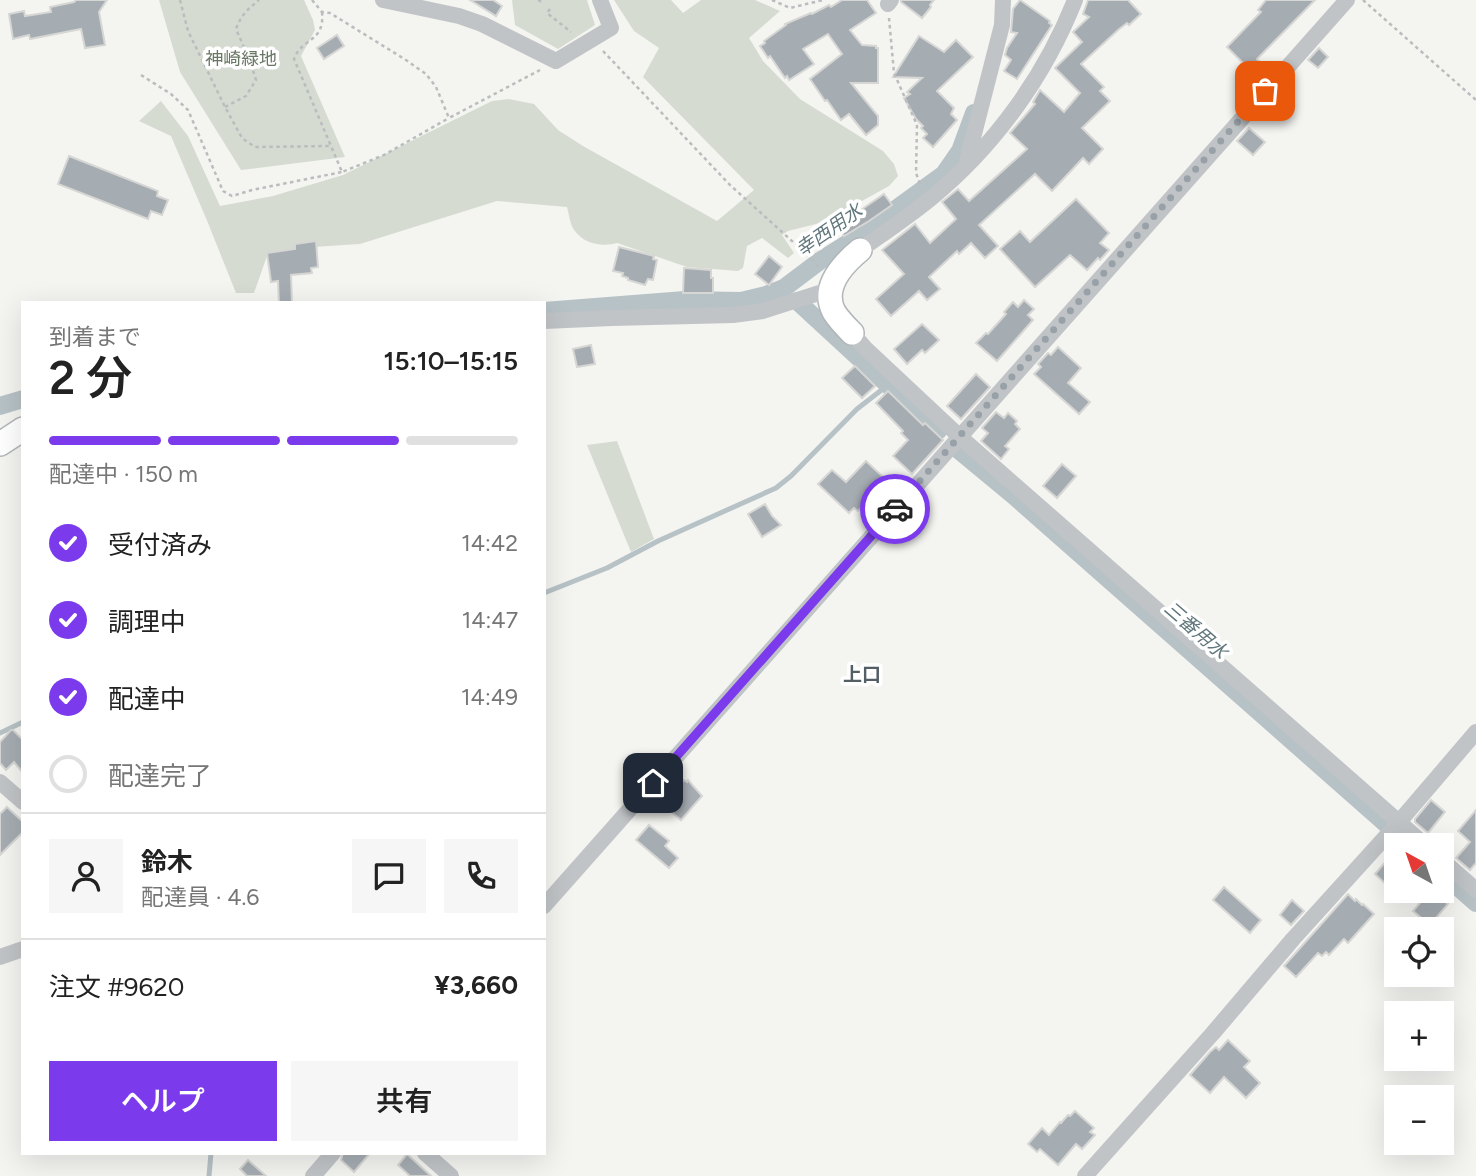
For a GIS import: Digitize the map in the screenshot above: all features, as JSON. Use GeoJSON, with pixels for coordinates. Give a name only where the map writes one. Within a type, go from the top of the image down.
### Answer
{"type":"FeatureCollection","features":[{"type":"Feature","properties":{"kind":"street"},"geometry":{"type":"LineString","coordinates":[[383,0],[459,16],[482,24],[556,61],[611,28],[600,0]]}},
{"type":"Feature","properties":{"kind":"street"},"geometry":{"type":"LineString","coordinates":[[965,167],[1002,24],[1003,0]]}},
{"type":"Feature","properties":{"kind":"street"},"geometry":{"type":"LineString","coordinates":[[1075,0],[1058,40],[990,142],[930,199],[860,250],[839,270],[831,293],[834,312],[865,348],[959,436],[1394,827],[1404,833]]}},
{"type":"Feature","properties":{"kind":"street"},"geometry":{"type":"LineString","coordinates":[[546,904],[1347,0]]}},
{"type":"Feature","properties":{"kind":"street"},"geometry":{"type":"LineString","coordinates":[[546,321],[733,315],[763,311],[811,295],[831,293]]}},
{"type":"Feature","properties":{"kind":"street"},"geometry":{"type":"LineString","coordinates":[[0,444],[21,430]]}},
{"type":"Feature","properties":{"kind":"street"},"geometry":{"type":"LineString","coordinates":[[1085,1176],[1476,732]]}},
{"type":"Feature","properties":{"kind":"street"},"geometry":{"type":"LineString","coordinates":[[0,782],[21,800]]}},
{"type":"Feature","properties":{"kind":"street"},"geometry":{"type":"LineString","coordinates":[[1454,871],[1476,890]]}},
{"type":"Feature","properties":{"kind":"street"},"geometry":{"type":"LineString","coordinates":[[0,957],[21,950]]}},
{"type":"Feature","properties":{"kind":"street"},"geometry":{"type":"LineString","coordinates":[[313,1176],[331,1155]]}},
{"type":"Feature","properties":{"kind":"street"},"geometry":{"type":"LineString","coordinates":[[427,1155],[451,1176]]}},
{"type":"Feature","properties":{"kind":"path"},"geometry":{"type":"LineString","coordinates":[[180,0],[188,31],[242,138],[256,147],[331,146]]}},
{"type":"Feature","properties":{"kind":"path"},"geometry":{"type":"LineString","coordinates":[[225,107],[246,96],[256,80],[236,29],[245,11],[259,0]]}},
{"type":"Feature","properties":{"kind":"path"},"geometry":{"type":"LineString","coordinates":[[312,0],[322,12],[330,13],[426,75],[436,87],[449,118]]}},
{"type":"Feature","properties":{"kind":"path"},"geometry":{"type":"LineString","coordinates":[[772,0],[790,8],[823,0]]}},
{"type":"Feature","properties":{"kind":"path"},"geometry":{"type":"LineString","coordinates":[[1363,0],[1476,100]]}},
{"type":"Feature","properties":{"kind":"path"},"geometry":{"type":"LineString","coordinates":[[890,2],[894,74],[917,125],[916,173],[921,186]]}},
{"type":"Feature","properties":{"kind":"path"},"geometry":{"type":"LineString","coordinates":[[550,9],[547,13],[566,28]]}},
{"type":"Feature","properties":{"kind":"path"},"geometry":{"type":"LineString","coordinates":[[322,12],[318,33],[298,50],[294,59],[342,172]]}},
{"type":"Feature","properties":{"kind":"path"},"geometry":{"type":"LineString","coordinates":[[592,40],[730,185],[818,267]]}},
{"type":"Feature","properties":{"kind":"path"},"geometry":{"type":"LineString","coordinates":[[141,75],[171,94],[188,110],[223,191],[232,197],[252,190],[342,172],[384,155],[556,61]]}},
{"type":"Feature","properties":{"kind":"green space","name":"神崎緑地"},"geometry":{"type":"Polygon","coordinates":[[[159,0],[304,0],[315,30],[301,56],[345,157],[241,170],[180,72],[159,0]]]}},
{"type":"Feature","properties":{"kind":"green space"},"geometry":{"type":"Polygon","coordinates":[[[512,0],[587,0],[595,25],[558,49],[515,25],[512,0]]]}},
{"type":"Feature","properties":{"kind":"green space"},"geometry":{"type":"Polygon","coordinates":[[[614,0],[671,0],[683,13],[701,0],[755,0],[780,11],[749,38],[763,61],[800,99],[883,151],[894,164],[898,176],[889,186],[824,222],[782,235],[794,253],[788,258],[762,238],[747,246],[743,268],[738,271],[687,267],[617,243],[605,245],[588,241],[574,230],[567,207],[497,201],[360,244],[298,248],[267,256],[254,293],[236,293],[171,136],[139,121],[161,101],[188,136],[220,206],[273,196],[343,175],[492,101],[509,99],[534,104],[558,130],[583,146],[717,221],[754,190],[643,77],[659,48],[634,31],[614,0]]]}},
{"type":"Feature","properties":{"kind":"green space"},"geometry":{"type":"Polygon","coordinates":[[[617,441],[654,539],[631,552],[587,445],[617,441]]]}},
{"type":"Feature","properties":{"kind":"building"},"geometry":{"type":"Polygon","coordinates":[[[76,0],[107,0],[99,12],[105,45],[85,48],[81,29],[30,39],[29,35],[13,39],[9,14],[24,11],[25,16],[51,12],[50,7],[76,0]]]}},
{"type":"Feature","properties":{"kind":"building"},"geometry":{"type":"Polygon","coordinates":[[[470,0],[493,0],[502,6],[496,16],[470,0]]]}},
{"type":"Feature","properties":{"kind":"building"},"geometry":{"type":"Polygon","coordinates":[[[842,0],[867,0],[876,13],[850,30],[862,45],[878,48],[878,83],[851,83],[878,116],[878,125],[866,135],[849,114],[841,120],[810,79],[842,54],[828,34],[803,49],[814,64],[789,80],[760,46],[785,24],[829,5],[831,7],[842,0]]]}},
{"type":"Feature","properties":{"kind":"building"},"geometry":{"type":"Polygon","coordinates":[[[901,0],[934,0],[922,18],[901,0]]]}},
{"type":"Feature","properties":{"kind":"building"},"geometry":{"type":"Polygon","coordinates":[[[1020,0],[1052,25],[1017,79],[1004,71],[1011,60],[1005,55],[1007,48],[1017,33],[1011,32],[1013,9],[1020,0]]]}},
{"type":"Feature","properties":{"kind":"building"},"geometry":{"type":"Polygon","coordinates":[[[1088,0],[1128,0],[1141,14],[1129,25],[1127,23],[1118,30],[1081,64],[1104,87],[1100,91],[1110,101],[1082,128],[1103,149],[1089,164],[1083,158],[1052,191],[1035,174],[979,225],[998,246],[985,258],[971,243],[959,254],[957,251],[929,277],[940,289],[927,300],[919,291],[891,316],[876,299],[904,274],[882,250],[915,224],[930,243],[956,219],[942,202],[958,189],[969,201],[1027,149],[1010,133],[1035,104],[1033,102],[1040,90],[1064,112],[1080,93],[1055,68],[1082,42],[1073,32],[1089,17],[1083,14],[1088,0]]]}},
{"type":"Feature","properties":{"kind":"building"},"geometry":{"type":"Polygon","coordinates":[[[1266,0],[1315,0],[1257,59],[1260,62],[1251,71],[1227,47],[1261,12],[1258,10],[1266,0]]]}},
{"type":"Feature","properties":{"kind":"building"},"geometry":{"type":"Polygon","coordinates":[[[337,35],[344,46],[324,59],[317,48],[337,35]]]}},
{"type":"Feature","properties":{"kind":"building"},"geometry":{"type":"Polygon","coordinates":[[[919,36],[944,52],[956,40],[973,57],[937,91],[954,108],[951,114],[957,120],[933,147],[923,138],[927,134],[904,98],[922,78],[893,77],[919,36]]]}},
{"type":"Feature","properties":{"kind":"building"},"geometry":{"type":"Polygon","coordinates":[[[1319,48],[1328,57],[1318,68],[1308,60],[1319,48]]]}},
{"type":"Feature","properties":{"kind":"building"},"geometry":{"type":"Polygon","coordinates":[[[1249,128],[1265,142],[1253,155],[1237,141],[1249,128]]]}},
{"type":"Feature","properties":{"kind":"building"},"geometry":{"type":"Polygon","coordinates":[[[69,156],[158,191],[157,196],[168,200],[162,215],[151,211],[148,219],[58,184],[69,156]]]}},
{"type":"Feature","properties":{"kind":"building"},"geometry":{"type":"Polygon","coordinates":[[[884,194],[892,205],[844,236],[835,220],[855,208],[858,212],[884,194]]]}},
{"type":"Feature","properties":{"kind":"building"},"geometry":{"type":"Polygon","coordinates":[[[1076,199],[1109,233],[1100,243],[1109,250],[1087,270],[1070,255],[1035,287],[1000,249],[1020,231],[1030,242],[1076,199]]]}},
{"type":"Feature","properties":{"kind":"building"},"geometry":{"type":"Polygon","coordinates":[[[316,241],[318,267],[311,268],[312,273],[291,275],[292,301],[279,301],[278,281],[271,282],[267,253],[295,249],[295,244],[316,241]]]}},
{"type":"Feature","properties":{"kind":"building"},"geometry":{"type":"Polygon","coordinates":[[[619,247],[654,256],[653,259],[657,260],[653,280],[648,279],[645,285],[628,280],[622,276],[623,273],[613,271],[619,247]]]}},
{"type":"Feature","properties":{"kind":"building"},"geometry":{"type":"Polygon","coordinates":[[[769,256],[782,267],[769,285],[755,274],[769,256]]]}},
{"type":"Feature","properties":{"kind":"building"},"geometry":{"type":"Polygon","coordinates":[[[684,268],[711,270],[713,293],[683,293],[684,268]]]}},
{"type":"Feature","properties":{"kind":"building"},"geometry":{"type":"Polygon","coordinates":[[[1024,300],[1034,309],[1028,315],[1033,320],[997,361],[976,343],[988,334],[1013,302],[1018,307],[1024,300]]]}},
{"type":"Feature","properties":{"kind":"building"},"geometry":{"type":"Polygon","coordinates":[[[922,324],[939,340],[925,353],[922,350],[907,364],[894,349],[922,324]]]}},
{"type":"Feature","properties":{"kind":"building"},"geometry":{"type":"Polygon","coordinates":[[[591,345],[595,364],[577,367],[573,349],[591,345]]]}},
{"type":"Feature","properties":{"kind":"building"},"geometry":{"type":"Polygon","coordinates":[[[1058,347],[1081,368],[1068,383],[1090,402],[1079,414],[1034,374],[1041,367],[1038,364],[1058,347]]]}},
{"type":"Feature","properties":{"kind":"building"},"geometry":{"type":"Polygon","coordinates":[[[855,366],[875,386],[862,398],[842,378],[855,366]]]}},
{"type":"Feature","properties":{"kind":"building"},"geometry":{"type":"Polygon","coordinates":[[[976,374],[990,387],[961,419],[947,406],[976,374]]]}},
{"type":"Feature","properties":{"kind":"building"},"geometry":{"type":"Polygon","coordinates":[[[888,391],[923,425],[925,423],[943,440],[912,474],[893,456],[908,440],[901,433],[903,431],[876,403],[888,391]]]}},
{"type":"Feature","properties":{"kind":"building"},"geometry":{"type":"Polygon","coordinates":[[[996,412],[1004,418],[1008,413],[1017,421],[1015,424],[1020,429],[1005,446],[1009,449],[1001,459],[981,441],[988,433],[982,428],[996,412]]]}},
{"type":"Feature","properties":{"kind":"building"},"geometry":{"type":"Polygon","coordinates":[[[866,461],[883,477],[871,490],[875,493],[858,511],[854,508],[849,513],[818,484],[832,470],[846,482],[866,461]]]}},
{"type":"Feature","properties":{"kind":"building"},"geometry":{"type":"Polygon","coordinates":[[[1062,464],[1076,476],[1057,498],[1043,486],[1062,464]]]}},
{"type":"Feature","properties":{"kind":"building"},"geometry":{"type":"Polygon","coordinates":[[[765,504],[781,525],[762,537],[748,514],[765,504]]]}},
{"type":"Feature","properties":{"kind":"building"},"geometry":{"type":"Polygon","coordinates":[[[11,730],[21,738],[21,771],[14,762],[6,770],[0,763],[0,742],[11,730]]]}},
{"type":"Feature","properties":{"kind":"building"},"geometry":{"type":"Polygon","coordinates":[[[684,780],[688,780],[702,796],[681,820],[662,804],[684,780]]]}},
{"type":"Feature","properties":{"kind":"building"},"geometry":{"type":"Polygon","coordinates":[[[1431,800],[1445,812],[1428,833],[1415,819],[1431,800]]]}},
{"type":"Feature","properties":{"kind":"building"},"geometry":{"type":"Polygon","coordinates":[[[7,807],[21,820],[21,834],[0,855],[0,814],[7,807]]]}},
{"type":"Feature","properties":{"kind":"building"},"geometry":{"type":"Polygon","coordinates":[[[1476,810],[1476,863],[1470,870],[1456,858],[1470,842],[1458,831],[1476,810]]]}},
{"type":"Feature","properties":{"kind":"building"},"geometry":{"type":"Polygon","coordinates":[[[649,825],[669,841],[665,846],[678,858],[669,868],[636,840],[649,825]]]}},
{"type":"Feature","properties":{"kind":"building"},"geometry":{"type":"Polygon","coordinates":[[[1384,864],[1384,882],[1375,874],[1384,864]]]}},
{"type":"Feature","properties":{"kind":"building"},"geometry":{"type":"Polygon","coordinates":[[[1224,887],[1261,920],[1250,933],[1213,900],[1224,887]]]}},
{"type":"Feature","properties":{"kind":"building"},"geometry":{"type":"Polygon","coordinates":[[[1348,894],[1374,914],[1348,943],[1344,939],[1329,955],[1326,952],[1322,956],[1318,953],[1296,977],[1284,966],[1348,894]]]}},
{"type":"Feature","properties":{"kind":"building"},"geometry":{"type":"Polygon","coordinates":[[[1292,900],[1304,911],[1291,925],[1280,915],[1292,900]]]}},
{"type":"Feature","properties":{"kind":"building"},"geometry":{"type":"Polygon","coordinates":[[[1420,903],[1448,904],[1437,917],[1420,917],[1413,911],[1420,903]]]}},
{"type":"Feature","properties":{"kind":"building"},"geometry":{"type":"Polygon","coordinates":[[[1228,1040],[1250,1061],[1244,1067],[1260,1083],[1246,1098],[1224,1077],[1210,1093],[1190,1075],[1210,1052],[1216,1047],[1219,1050],[1228,1040]]]}},
{"type":"Feature","properties":{"kind":"building"},"geometry":{"type":"Polygon","coordinates":[[[1075,1111],[1094,1128],[1090,1132],[1095,1135],[1082,1149],[1076,1144],[1058,1165],[1040,1149],[1037,1152],[1028,1144],[1042,1128],[1049,1135],[1075,1111]]]}},
{"type":"Feature","properties":{"kind":"building"},"geometry":{"type":"Polygon","coordinates":[[[342,1155],[368,1155],[354,1172],[341,1160],[342,1155]]]}},
{"type":"Feature","properties":{"kind":"building"},"geometry":{"type":"Polygon","coordinates":[[[408,1155],[431,1176],[410,1176],[398,1165],[408,1155]]]}},
{"type":"Feature","properties":{"kind":"building"},"geometry":{"type":"Polygon","coordinates":[[[248,1160],[266,1176],[247,1176],[240,1169],[248,1160]]]}},
{"type":"Feature","properties":{"kind":"waterway","name":"幸西用水"},"geometry":{"type":"LineString","coordinates":[[546,311],[685,300],[741,301],[784,288],[944,174],[960,151],[974,113]]}},
{"type":"Feature","properties":{"kind":"waterway","name":"三番用水"},"geometry":{"type":"LineString","coordinates":[[797,301],[938,431]]}},
{"type":"Feature","properties":{"kind":"waterway"},"geometry":{"type":"LineString","coordinates":[[546,592],[607,568],[658,541],[776,488],[857,409],[888,385]]}},
{"type":"Feature","properties":{"kind":"waterway","name":"幸西用水"},"geometry":{"type":"LineString","coordinates":[[0,406],[21,400]]}},
{"type":"Feature","properties":{"kind":"waterway","name":"三番用水"},"geometry":{"type":"LineString","coordinates":[[955,447],[1396,833]]}},
{"type":"Feature","properties":{"kind":"waterway"},"geometry":{"type":"LineString","coordinates":[[0,733],[21,723]]}},
{"type":"Feature","properties":{"kind":"waterway","name":"三番用水"},"geometry":{"type":"LineString","coordinates":[[1454,884],[1476,903]]}},
{"type":"Feature","properties":{"kind":"waterway"},"geometry":{"type":"LineString","coordinates":[[209,1176],[211,1155]]}},
{"type":"Feature","properties":{"kind":"way so far"},"geometry":{"type":"LineString","coordinates":[[895,509],[1265,91]]}},
{"type":"Feature","properties":{"kind":"district","name":"上口"},"geometry":{"type":"Point","coordinates":[862,674]}},
{"type":"Feature","properties":{"kind":"route"},"geometry":{"type":"LineString","coordinates":[[653,783],[895,509]]}}]}
